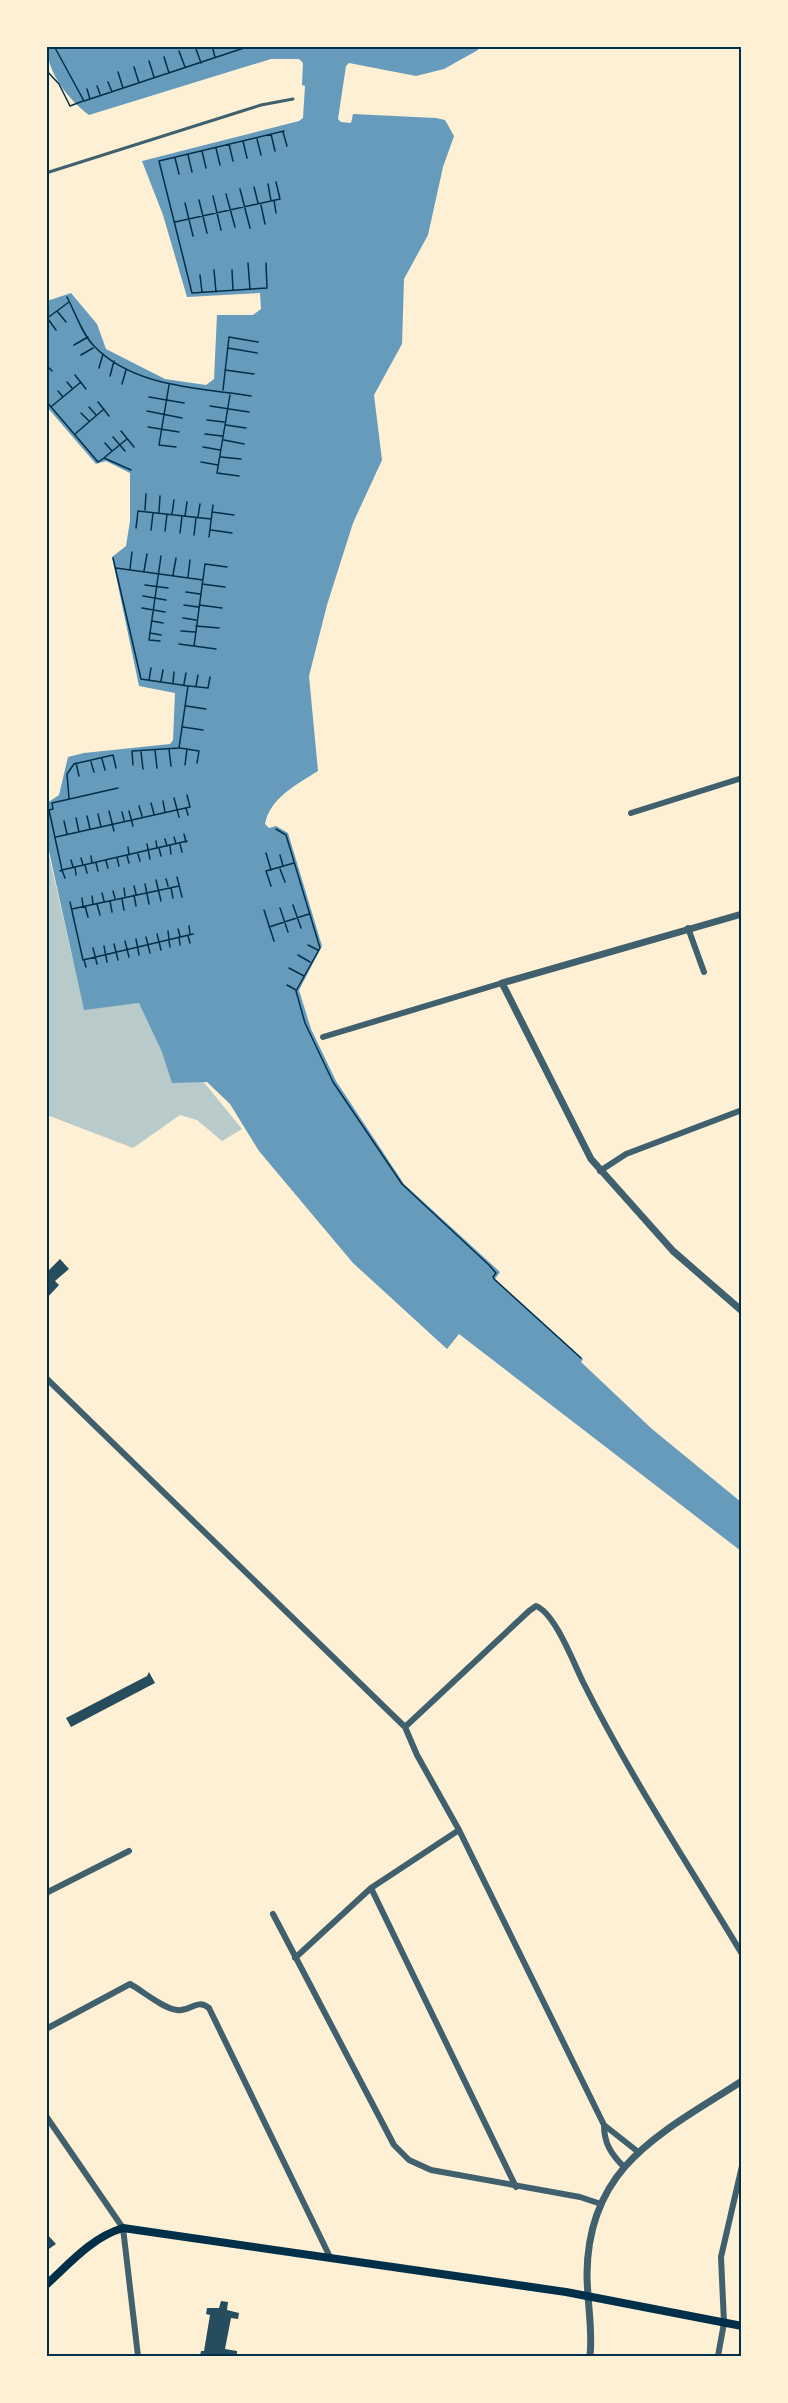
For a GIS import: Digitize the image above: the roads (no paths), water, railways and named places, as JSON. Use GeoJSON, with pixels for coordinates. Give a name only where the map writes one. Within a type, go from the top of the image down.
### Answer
{"type":"FeatureCollection","features":[{"type":"Feature","properties":{"kind":"main road"},"geometry":{"type":"LineString","coordinates":[[46,2285],[91,2244],[109,2232],[123,2228],[589,2296],[741,2326]]}},
{"type":"Feature","properties":{"kind":"street"},"geometry":{"type":"LineString","coordinates":[[631,813],[741,778]]}},
{"type":"Feature","properties":{"kind":"street"},"geometry":{"type":"LineString","coordinates":[[323,1037],[741,914]]}},
{"type":"Feature","properties":{"kind":"street"},"geometry":{"type":"LineString","coordinates":[[688,928],[704,972]]}},
{"type":"Feature","properties":{"kind":"street"},"geometry":{"type":"LineString","coordinates":[[502,983],[583,1144],[600,1171],[673,1251],[741,1311]]}},
{"type":"Feature","properties":{"kind":"street"},"geometry":{"type":"LineString","coordinates":[[600,1171],[626,1154],[741,1110]]}},
{"type":"Feature","properties":{"kind":"street"},"geometry":{"type":"LineString","coordinates":[[46,1378],[405,1727],[417,1755],[459,1830],[604,2125],[606,2143],[624,2167]]}},
{"type":"Feature","properties":{"kind":"street"},"geometry":{"type":"LineString","coordinates":[[405,1727],[536,1606],[541,1608],[554,1625],[612,1739],[741,1954]]}},
{"type":"Feature","properties":{"kind":"street"},"geometry":{"type":"LineString","coordinates":[[295,1958],[371,1888],[459,1830]]}},
{"type":"Feature","properties":{"kind":"street"},"geometry":{"type":"LineString","coordinates":[[46,1893],[129,1851]]}},
{"type":"Feature","properties":{"kind":"street"},"geometry":{"type":"LineString","coordinates":[[371,1888],[516,2187]]}},
{"type":"Feature","properties":{"kind":"street"},"geometry":{"type":"LineString","coordinates":[[273,1914],[397,2150],[409,2160],[431,2170],[580,2197],[601,2204]]}},
{"type":"Feature","properties":{"kind":"street"},"geometry":{"type":"LineString","coordinates":[[46,2029],[129,1984],[174,2010],[184,2010],[195,2004],[203,2004],[209,2008],[330,2257]]}},
{"type":"Feature","properties":{"kind":"street"},"geometry":{"type":"LineString","coordinates":[[590,2356],[589,2253],[601,2204],[637,2151],[741,2081]]}},
{"type":"Feature","properties":{"kind":"street"},"geometry":{"type":"LineString","coordinates":[[46,2116],[123,2228],[138,2356]]}},
{"type":"Feature","properties":{"kind":"street"},"geometry":{"type":"LineString","coordinates":[[604,2125],[637,2151]]}},
{"type":"Feature","properties":{"kind":"street"},"geometry":{"type":"LineString","coordinates":[[718,2356],[724,2323],[721,2257],[741,2166]]}},
{"type":"Feature","properties":{"kind":"lane"},"geometry":{"type":"LineString","coordinates":[[46,173],[261,105],[293,99]]}},
{"type":"Feature","properties":{"kind":"water"},"geometry":{"type":"Polygon","coordinates":[[[47,46],[477,47],[478,50],[444,69],[416,76],[349,63],[346,66],[338,119],[341,122],[351,123],[353,114],[436,118],[445,120],[454,136],[443,167],[428,235],[404,279],[402,344],[374,395],[382,460],[353,523],[327,605],[309,676],[318,771],[278,799],[265,824],[269,828],[276,826],[288,833],[322,946],[299,990],[311,1029],[336,1081],[404,1184],[500,1272],[495,1279],[583,1359],[581,1362],[652,1429],[741,1502],[741,1551],[459,1334],[447,1349],[353,1263],[259,1151],[230,1104],[207,1082],[172,1083],[162,1052],[139,1003],[84,1010],[47,842],[47,803],[59,795],[68,757],[84,753],[170,744],[173,740],[175,693],[139,686],[112,557],[126,546],[130,521],[130,473],[106,461],[96,464],[47,407],[47,301],[71,293],[97,324],[106,349],[165,379],[206,385],[214,379],[217,315],[253,315],[261,309],[260,293],[187,297],[163,215],[142,161],[299,121],[303,118],[305,86],[302,85],[303,63],[299,59],[271,59],[89,115],[60,85],[51,66],[47,46]]]}}]}
